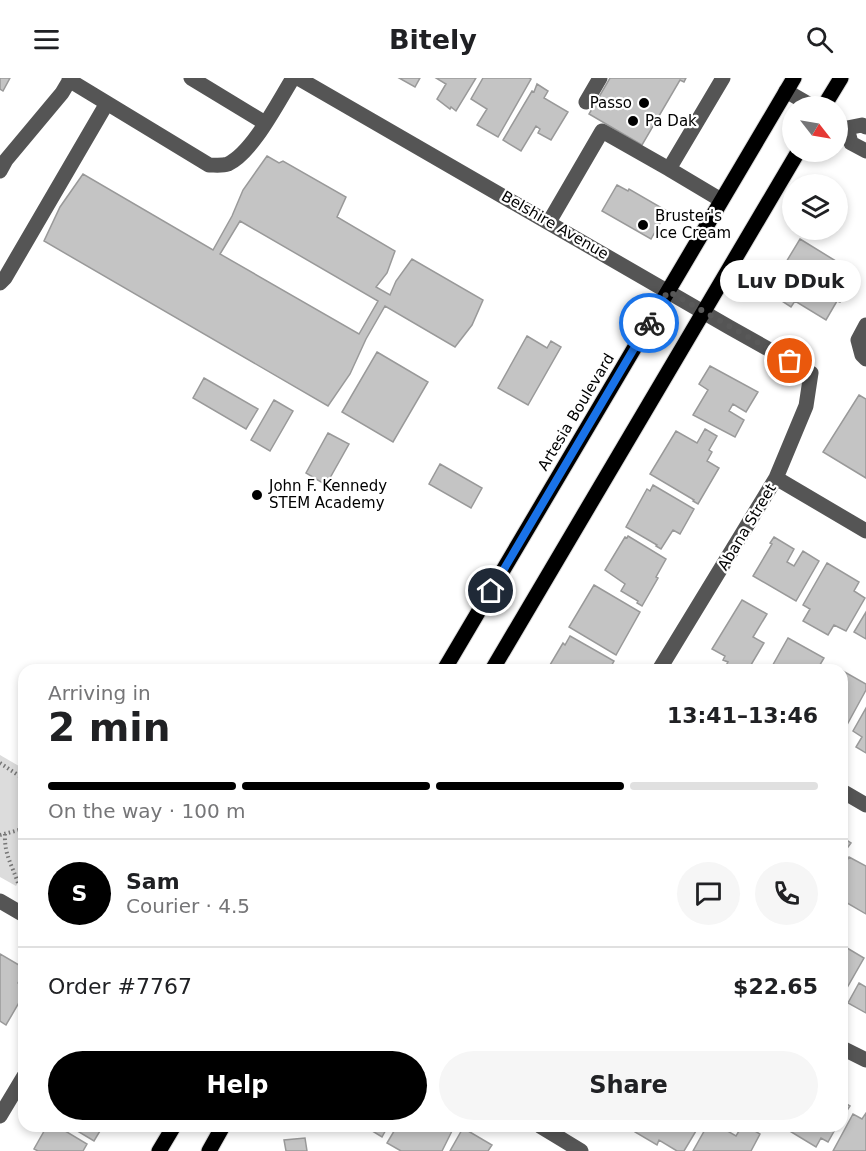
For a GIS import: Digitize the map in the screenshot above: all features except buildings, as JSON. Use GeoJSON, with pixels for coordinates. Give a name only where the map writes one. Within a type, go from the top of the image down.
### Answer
{"type":"FeatureCollection","features":[{"type":"Feature","properties":{"kind":"main road"},"geometry":{"type":"LineString","coordinates":[[830,96],[841,78]]}},
{"type":"Feature","properties":{"kind":"main road","name":"Artesia Boulevard"},"geometry":{"type":"LineString","coordinates":[[448,664],[790,85]]}},
{"type":"Feature","properties":{"kind":"main road"},"geometry":{"type":"LineString","coordinates":[[496,664],[792,162]]}},
{"type":"Feature","properties":{"kind":"main road"},"geometry":{"type":"LineString","coordinates":[[159,1151],[170,1132]]}},
{"type":"Feature","properties":{"kind":"main road"},"geometry":{"type":"LineString","coordinates":[[209,1151],[220,1132]]}},
{"type":"Feature","properties":{"kind":"street"},"geometry":{"type":"LineString","coordinates":[[190,78],[265,123]]}},
{"type":"Feature","properties":{"kind":"street"},"geometry":{"type":"LineString","coordinates":[[2,162],[62,93],[70,79],[209,165],[226,165],[251,146],[293,78]]}},
{"type":"Feature","properties":{"kind":"street","name":"Belshire Avenue"},"geometry":{"type":"LineString","coordinates":[[298,78],[811,373]]}},
{"type":"Feature","properties":{"kind":"street"},"geometry":{"type":"LineString","coordinates":[[586,102],[600,78]]}},
{"type":"Feature","properties":{"kind":"street"},"geometry":{"type":"LineString","coordinates":[[669,169],[723,78]]}},
{"type":"Feature","properties":{"kind":"street"},"geometry":{"type":"LineString","coordinates":[[790,85],[802,96]]}},
{"type":"Feature","properties":{"kind":"street"},"geometry":{"type":"LineString","coordinates":[[0,283],[107,103]]}},
{"type":"Feature","properties":{"kind":"street"},"geometry":{"type":"LineString","coordinates":[[848,125],[862,124],[866,127]]}},
{"type":"Feature","properties":{"kind":"street"},"geometry":{"type":"LineString","coordinates":[[549,222],[603,131],[721,200]]}},
{"type":"Feature","properties":{"kind":"street"},"geometry":{"type":"LineString","coordinates":[[848,137],[851,143],[866,151]]}},
{"type":"Feature","properties":{"kind":"street"},"geometry":{"type":"LineString","coordinates":[[866,325],[858,340],[862,355],[866,359]]}},
{"type":"Feature","properties":{"kind":"street","name":"Abana Street"},"geometry":{"type":"LineString","coordinates":[[663,664],[776,478],[806,406],[811,373]]}},
{"type":"Feature","properties":{"kind":"street"},"geometry":{"type":"LineString","coordinates":[[776,478],[866,531]]}},
{"type":"Feature","properties":{"kind":"street"},"geometry":{"type":"LineString","coordinates":[[848,794],[866,805]]}},
{"type":"Feature","properties":{"kind":"street"},"geometry":{"type":"LineString","coordinates":[[0,901],[18,912]]}},
{"type":"Feature","properties":{"kind":"street"},"geometry":{"type":"LineString","coordinates":[[848,1051],[866,1060]]}},
{"type":"Feature","properties":{"kind":"street"},"geometry":{"type":"LineString","coordinates":[[0,1116],[18,1086]]}},
{"type":"Feature","properties":{"kind":"street"},"geometry":{"type":"LineString","coordinates":[[550,1132],[581,1151]]}},
{"type":"Feature","properties":{"kind":"path"},"geometry":{"type":"LineString","coordinates":[[0,763],[18,774]]}},
{"type":"Feature","properties":{"kind":"path"},"geometry":{"type":"LineString","coordinates":[[18,830],[2,835],[6,857],[18,883]]}},
{"type":"Feature","properties":{"kind":"shaded area"},"geometry":{"type":"Polygon","coordinates":[[[0,755],[18,766],[18,883],[16,886],[0,877],[0,755]]]}},
{"type":"Feature","properties":{"kind":"way so far"},"geometry":{"type":"LineString","coordinates":[[649,323],[668,291],[790,361]]}},
{"type":"Feature","properties":{"kind":"place","name":"Passo"},"geometry":{"type":"Point","coordinates":[644,103]}},
{"type":"Feature","properties":{"kind":"place","name":"Pa Dak"},"geometry":{"type":"Point","coordinates":[633,121]}},
{"type":"Feature","properties":{"kind":"place","name":"Bruster's Ice Cream"},"geometry":{"type":"Point","coordinates":[643,225]}},
{"type":"Feature","properties":{"kind":"place","name":"Luv DDuk"},"geometry":{"type":"Point","coordinates":[790,361]}},
{"type":"Feature","properties":{"kind":"place","name":"John F. Kennedy STEM Academy"},"geometry":{"type":"Point","coordinates":[257,495]}},
{"type":"Feature","properties":{"kind":"route"},"geometry":{"type":"LineString","coordinates":[[491,591],[649,323]]}}]}
